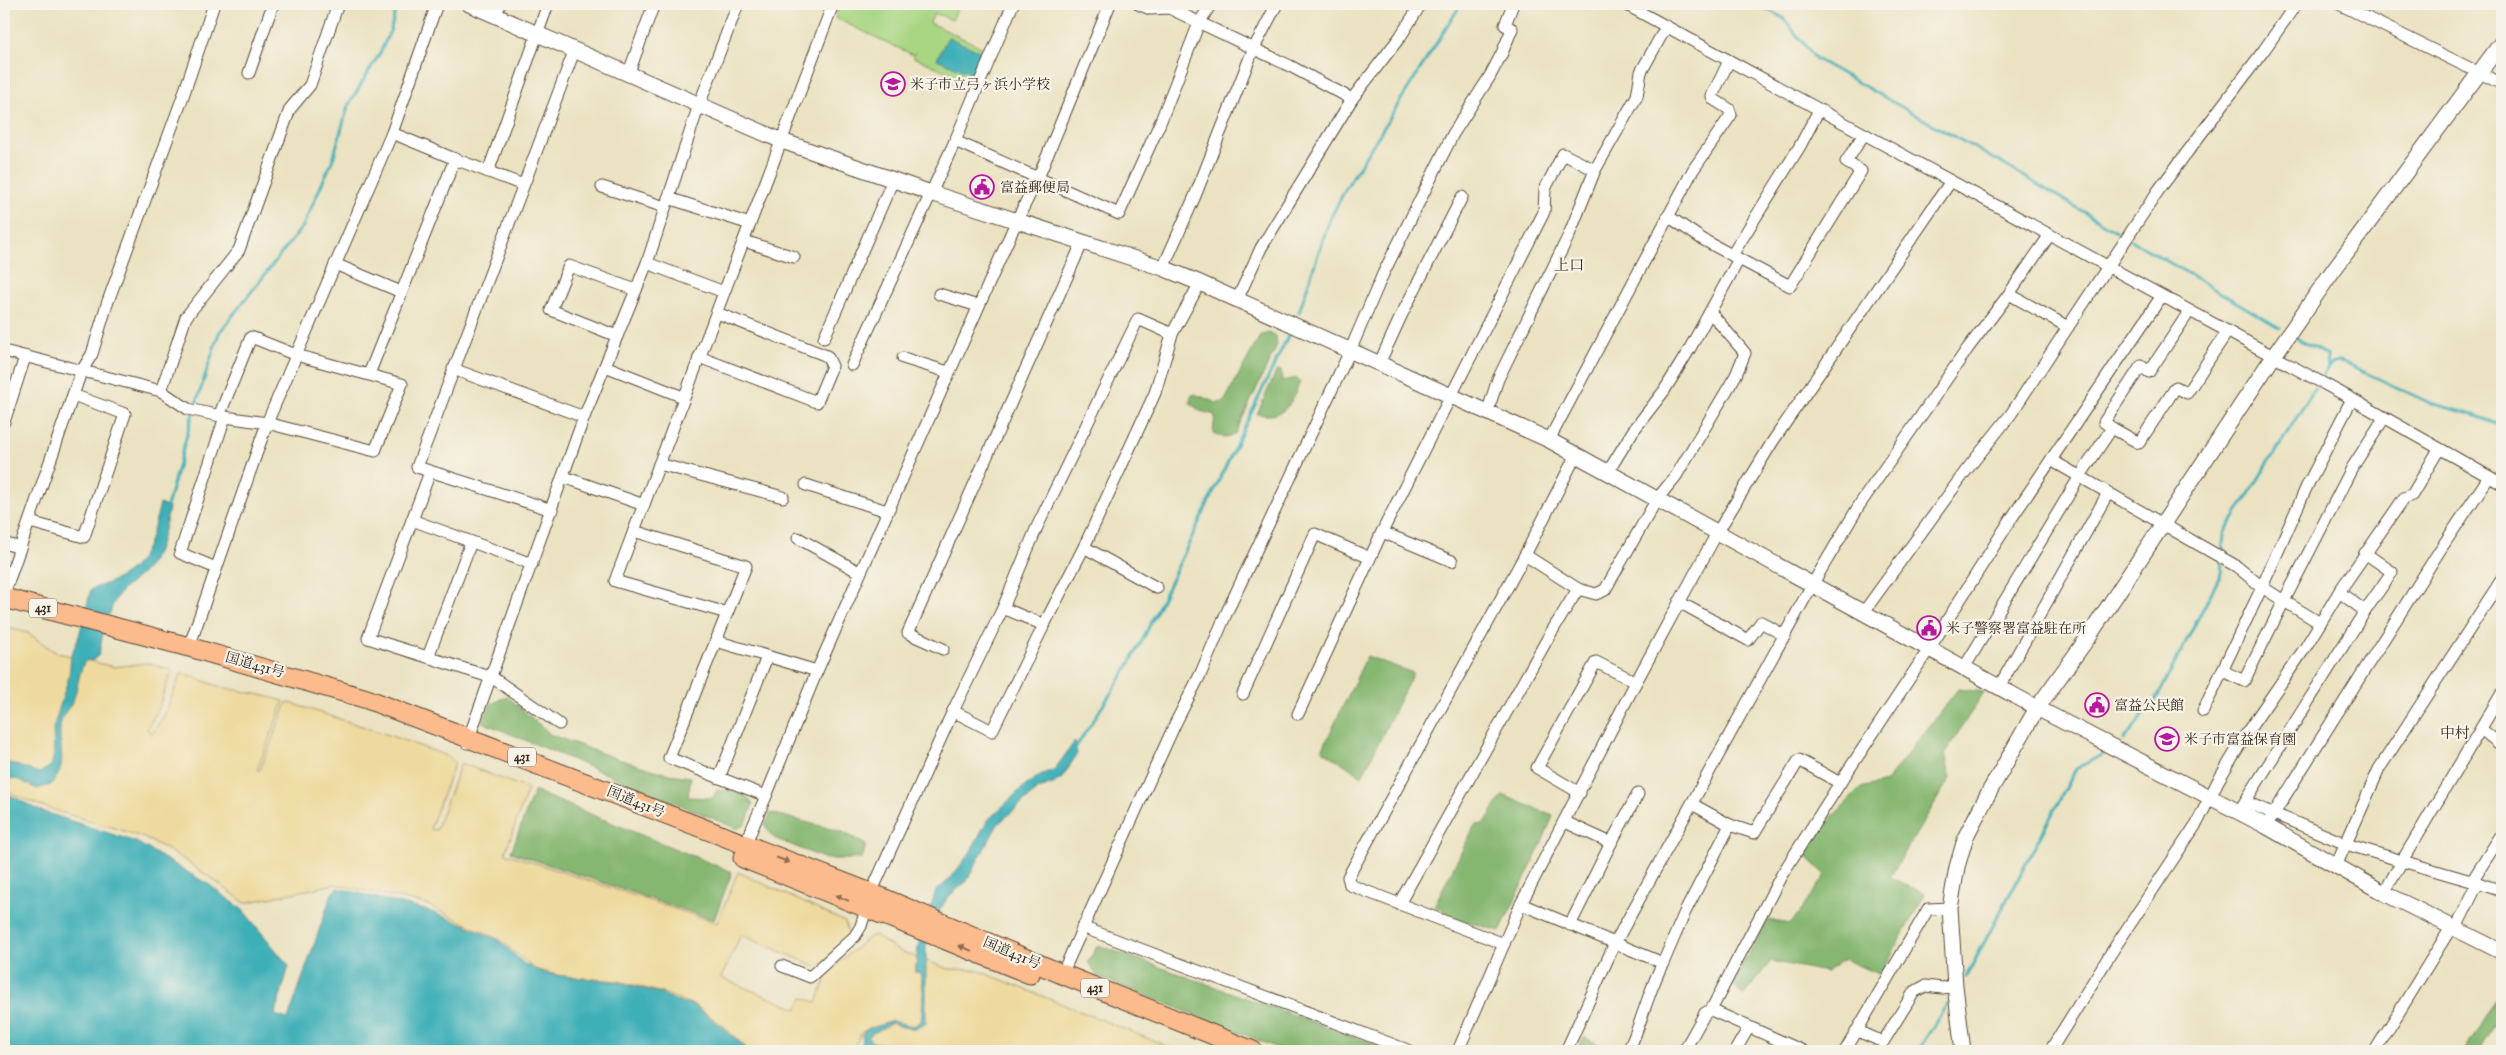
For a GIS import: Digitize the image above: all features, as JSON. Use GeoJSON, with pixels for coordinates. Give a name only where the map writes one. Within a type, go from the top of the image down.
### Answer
{"type":"FeatureCollection","features":[{"type":"Feature","properties":{"kind":"highway","name":"国道431号"},"geometry":{"type":"LineString","coordinates":[[4,596],[80,624],[468,742],[745,845],[868,900]]}},
{"type":"Feature","properties":{"kind":"highway","name":"国道431号"},"geometry":{"type":"LineString","coordinates":[[4,609],[80,624]]}},
{"type":"Feature","properties":{"kind":"highway","name":"国道431号"},"geometry":{"type":"LineString","coordinates":[[108,632],[189,647],[367,699],[468,742],[868,900],[1221,1051]]}},
{"type":"Feature","properties":{"kind":"highway","name":"国道431号"},"geometry":{"type":"LineString","coordinates":[[928,925],[1062,974],[1253,1051]]}},
{"type":"Feature","properties":{"kind":"street"},"geometry":{"type":"LineString","coordinates":[[4,596],[80,372],[92,354],[107,304],[181,102],[214,4]]}},
{"type":"Feature","properties":{"kind":"street"},"geometry":{"type":"LineString","coordinates":[[249,73],[273,4]]}},
{"type":"Feature","properties":{"kind":"street"},"geometry":{"type":"LineString","coordinates":[[161,391],[186,317],[239,250],[290,110],[310,85],[338,4]]}},
{"type":"Feature","properties":{"kind":"street"},"geometry":{"type":"LineString","coordinates":[[189,647],[266,423],[392,133],[437,4]]}},
{"type":"Feature","properties":{"kind":"street"},"geometry":{"type":"LineString","coordinates":[[469,4],[498,10],[538,34],[629,72],[782,141],[893,180],[1163,268],[1200,283],[1549,440],[2037,708],[2210,798],[2242,808],[2270,820],[2502,891]]}},
{"type":"Feature","properties":{"kind":"street"},"geometry":{"type":"LineString","coordinates":[[488,172],[548,4]]}},
{"type":"Feature","properties":{"kind":"street"},"geometry":{"type":"LineString","coordinates":[[629,72],[654,4]]}},
{"type":"Feature","properties":{"kind":"street"},"geometry":{"type":"LineString","coordinates":[[468,742],[493,678],[584,417],[647,263],[699,105],[738,4]]}},
{"type":"Feature","properties":{"kind":"street"},"geometry":{"type":"LineString","coordinates":[[727,613],[615,581],[833,4]]}},
{"type":"Feature","properties":{"kind":"street"},"geometry":{"type":"LineString","coordinates":[[852,365],[932,193],[1013,4]]}},
{"type":"Feature","properties":{"kind":"street"},"geometry":{"type":"LineString","coordinates":[[745,845],[859,572],[1017,220],[1038,178],[1110,4]]}},
{"type":"Feature","properties":{"kind":"street"},"geometry":{"type":"LineString","coordinates":[[1138,4],[1150,9],[1157,6],[1169,8],[1253,50],[1290,66],[1352,99]]}},
{"type":"Feature","properties":{"kind":"street"},"geometry":{"type":"LineString","coordinates":[[955,141],[1119,214],[1160,123],[1199,23],[1211,4]]}},
{"type":"Feature","properties":{"kind":"street"},"geometry":{"type":"LineString","coordinates":[[1163,268],[1195,196],[1253,50],[1277,4]]}},
{"type":"Feature","properties":{"kind":"street"},"geometry":{"type":"LineString","coordinates":[[1238,300],[1261,248],[1352,99],[1400,37],[1421,4]]}},
{"type":"Feature","properties":{"kind":"street"},"geometry":{"type":"LineString","coordinates":[[1062,974],[1082,927],[1350,351],[1383,274],[1453,134],[1502,53],[1512,29],[1505,25],[1513,4]]}},
{"type":"Feature","properties":{"kind":"street"},"geometry":{"type":"LineString","coordinates":[[1624,4],[2352,399],[2502,484]]}},
{"type":"Feature","properties":{"kind":"street"},"geometry":{"type":"LineString","coordinates":[[1864,613],[1964,472],[2011,414],[2158,191],[2264,50],[2296,4]]}},
{"type":"Feature","properties":{"kind":"street"},"geometry":{"type":"LineString","coordinates":[[2339,4],[2502,84]]}},
{"type":"Feature","properties":{"kind":"street"},"geometry":{"type":"LineString","coordinates":[[1488,412],[1498,379],[1569,235],[1594,170],[1637,96],[1641,72],[1666,27]]}},
{"type":"Feature","properties":{"kind":"street"},"geometry":{"type":"LineString","coordinates":[[1963,1051],[1955,986],[1950,908],[1957,867],[1966,836],[2037,708],[2088,640],[2273,357],[2332,272],[2481,74],[2502,42]]}},
{"type":"Feature","properties":{"kind":"street"},"geometry":{"type":"LineString","coordinates":[[552,510],[430,472],[417,466],[575,49]]}},
{"type":"Feature","properties":{"kind":"street"},"geometry":{"type":"LineString","coordinates":[[1549,440],[1693,170],[1731,115],[1729,109],[1712,96],[1729,61]]}},
{"type":"Feature","properties":{"kind":"street"},"geometry":{"type":"LineString","coordinates":[[1608,472],[1633,430],[1664,391],[1711,313],[1736,257],[1819,110]]}},
{"type":"Feature","properties":{"kind":"street"},"geometry":{"type":"LineString","coordinates":[[392,133],[523,185]]}},
{"type":"Feature","properties":{"kind":"street"},"geometry":{"type":"LineString","coordinates":[[1668,216],[1702,240],[1790,286],[1861,171],[1846,162],[1864,134]]}},
{"type":"Feature","properties":{"kind":"street"},"geometry":{"type":"LineString","coordinates":[[1298,714],[1382,532],[1544,212],[1545,188],[1563,154],[1594,170]]}},
{"type":"Feature","properties":{"kind":"street"},"geometry":{"type":"LineString","coordinates":[[368,374],[455,158]]}},
{"type":"Feature","properties":{"kind":"street"},"geometry":{"type":"LineString","coordinates":[[824,338],[893,180]]}},
{"type":"Feature","properties":{"kind":"street"},"geometry":{"type":"LineString","coordinates":[[1458,1051],[1521,904],[1678,602],[1717,532],[1773,441],[1951,181]]}},
{"type":"Feature","properties":{"kind":"street"},"geometry":{"type":"LineString","coordinates":[[602,187],[750,224]]}},
{"type":"Feature","properties":{"kind":"street"},"geometry":{"type":"LineString","coordinates":[[1379,364],[1402,314],[1462,197]]}},
{"type":"Feature","properties":{"kind":"street"},"geometry":{"type":"LineString","coordinates":[[1566,1051],[1616,944],[1812,585],[1860,504],[1968,348],[2049,236]]}},
{"type":"Feature","properties":{"kind":"street"},"geometry":{"type":"LineString","coordinates":[[744,241],[794,257]]}},
{"type":"Feature","properties":{"kind":"street"},"geometry":{"type":"LineString","coordinates":[[943,650],[908,633],[1083,242]]}},
{"type":"Feature","properties":{"kind":"street"},"geometry":{"type":"LineString","coordinates":[[647,263],[724,292]]}},
{"type":"Feature","properties":{"kind":"street"},"geometry":{"type":"LineString","coordinates":[[336,264],[400,292]]}},
{"type":"Feature","properties":{"kind":"street"},"geometry":{"type":"LineString","coordinates":[[617,336],[551,310],[569,266],[636,290]]}},
{"type":"Feature","properties":{"kind":"street"},"geometry":{"type":"LineString","coordinates":[[953,711],[992,731],[1084,547],[1155,393],[1172,334],[1200,283]]}},
{"type":"Feature","properties":{"kind":"street"},"geometry":{"type":"LineString","coordinates":[[939,294],[978,306]]}},
{"type":"Feature","properties":{"kind":"street"},"geometry":{"type":"LineString","coordinates":[[2008,294],[2068,327]]}},
{"type":"Feature","properties":{"kind":"street"},"geometry":{"type":"LineString","coordinates":[[1684,1051],[1705,1013],[1711,1010],[1781,876],[1929,649],[1971,580],[2161,297]]}},
{"type":"Feature","properties":{"kind":"street"},"geometry":{"type":"LineString","coordinates":[[2190,312],[2150,372],[2141,366],[2104,422],[2112,428],[2139,443],[2176,387],[2187,393],[2227,332]]}},
{"type":"Feature","properties":{"kind":"street"},"geometry":{"type":"LineString","coordinates":[[699,357],[816,402],[832,366],[827,356],[717,313]]}},
{"type":"Feature","properties":{"kind":"street"},"geometry":{"type":"LineString","coordinates":[[1525,554],[1578,589],[1596,594],[1605,590],[1657,499],[1676,476],[1736,375],[1745,353],[1711,313]]}},
{"type":"Feature","properties":{"kind":"street"},"geometry":{"type":"LineString","coordinates":[[782,966],[810,978],[855,936],[868,900],[953,711],[1003,608],[1037,527],[1138,319],[1172,334]]}},
{"type":"Feature","properties":{"kind":"street"},"geometry":{"type":"LineString","coordinates":[[4,352],[161,391],[188,409],[222,417],[266,423],[375,451],[402,384],[296,355],[251,337],[222,417],[180,553],[216,568]]}},
{"type":"Feature","properties":{"kind":"street"},"geometry":{"type":"LineString","coordinates":[[4,422],[25,358]]}},
{"type":"Feature","properties":{"kind":"street"},"geometry":{"type":"LineString","coordinates":[[903,358],[948,372]]}},
{"type":"Feature","properties":{"kind":"street"},"geometry":{"type":"LineString","coordinates":[[605,366],[683,398]]}},
{"type":"Feature","properties":{"kind":"street"},"geometry":{"type":"LineString","coordinates":[[453,369],[584,417]]}},
{"type":"Feature","properties":{"kind":"street"},"geometry":{"type":"LineString","coordinates":[[30,522],[84,537],[125,414],[73,395]]}},
{"type":"Feature","properties":{"kind":"street"},"geometry":{"type":"LineString","coordinates":[[2202,711],[2223,671],[2308,486],[2352,399]]}},
{"type":"Feature","properties":{"kind":"street"},"geometry":{"type":"LineString","coordinates":[[2223,671],[2244,682],[2352,468],[2384,418]]}},
{"type":"Feature","properties":{"kind":"street"},"geometry":{"type":"LineString","coordinates":[[1964,668],[2080,476],[2112,428]]}},
{"type":"Feature","properties":{"kind":"street"},"geometry":{"type":"LineString","coordinates":[[2050,1051],[2197,823],[2218,781],[2248,730],[2365,553],[2404,498],[2412,495],[2438,448]]}},
{"type":"Feature","properties":{"kind":"street"},"geometry":{"type":"LineString","coordinates":[[1504,944],[1350,885],[1348,878],[1525,554],[1576,455]]}},
{"type":"Feature","properties":{"kind":"street"},"geometry":{"type":"LineString","coordinates":[[2051,460],[2163,523],[2222,559],[2284,602],[2320,623]]}},
{"type":"Feature","properties":{"kind":"street"},"geometry":{"type":"LineString","coordinates":[[659,464],[782,497]]}},
{"type":"Feature","properties":{"kind":"street"},"geometry":{"type":"LineString","coordinates":[[430,472],[368,638],[493,678],[559,724]]}},
{"type":"Feature","properties":{"kind":"street"},"geometry":{"type":"LineString","coordinates":[[564,477],[644,505]]}},
{"type":"Feature","properties":{"kind":"street"},"geometry":{"type":"LineString","coordinates":[[2270,820],[2440,550],[2489,477]]}},
{"type":"Feature","properties":{"kind":"street"},"geometry":{"type":"LineString","coordinates":[[806,485],[887,511]]}},
{"type":"Feature","properties":{"kind":"street"},"geometry":{"type":"LineString","coordinates":[[1999,687],[2108,493]]}},
{"type":"Feature","properties":{"kind":"street"},"geometry":{"type":"LineString","coordinates":[[412,520],[532,564]]}},
{"type":"Feature","properties":{"kind":"street"},"geometry":{"type":"LineString","coordinates":[[634,531],[746,566],[669,758],[766,796]]}},
{"type":"Feature","properties":{"kind":"street"},"geometry":{"type":"LineString","coordinates":[[1382,532],[1452,561]]}},
{"type":"Feature","properties":{"kind":"street"},"geometry":{"type":"LineString","coordinates":[[1243,694],[1316,534],[1370,558]]}},
{"type":"Feature","properties":{"kind":"street"},"geometry":{"type":"LineString","coordinates":[[798,538],[859,572]]}},
{"type":"Feature","properties":{"kind":"street"},"geometry":{"type":"LineString","coordinates":[[428,657],[471,542]]}},
{"type":"Feature","properties":{"kind":"street"},"geometry":{"type":"LineString","coordinates":[[4,543],[20,548]]}},
{"type":"Feature","properties":{"kind":"street"},"geometry":{"type":"LineString","coordinates":[[1084,547],[1157,588]]}},
{"type":"Feature","properties":{"kind":"street"},"geometry":{"type":"LineString","coordinates":[[2242,808],[2365,611],[2392,572],[2365,553]]}},
{"type":"Feature","properties":{"kind":"street"},"geometry":{"type":"LineString","coordinates":[[2336,866],[2380,769],[2502,579]]}},
{"type":"Feature","properties":{"kind":"street"},"geometry":{"type":"LineString","coordinates":[[1399,904],[1549,636],[1578,589]]}},
{"type":"Feature","properties":{"kind":"street"},"geometry":{"type":"LineString","coordinates":[[2339,592],[2365,611]]}},
{"type":"Feature","properties":{"kind":"street"},"geometry":{"type":"LineString","coordinates":[[1678,602],[1748,640],[1761,622],[1785,636]]}},
{"type":"Feature","properties":{"kind":"street"},"geometry":{"type":"LineString","coordinates":[[1003,608],[1044,626]]}},
{"type":"Feature","properties":{"kind":"street"},"geometry":{"type":"LineString","coordinates":[[716,640],[817,671]]}},
{"type":"Feature","properties":{"kind":"street"},"geometry":{"type":"LineString","coordinates":[[719,778],[768,657]]}},
{"type":"Feature","properties":{"kind":"street"},"geometry":{"type":"LineString","coordinates":[[1580,793],[1537,768],[1596,662],[1636,682]]}},
{"type":"Feature","properties":{"kind":"street"},"geometry":{"type":"LineString","coordinates":[[2384,893],[2502,693]]}},
{"type":"Feature","properties":{"kind":"street"},"geometry":{"type":"LineString","coordinates":[[2481,729],[2502,746]]}},
{"type":"Feature","properties":{"kind":"street"},"geometry":{"type":"LineString","coordinates":[[1692,804],[1730,825],[1754,833],[1799,760],[1840,783]]}},
{"type":"Feature","properties":{"kind":"street"},"geometry":{"type":"LineString","coordinates":[[1570,925],[1638,794]]}},
{"type":"Feature","properties":{"kind":"street"},"geometry":{"type":"LineString","coordinates":[[2270,820],[2336,866],[2384,893],[2502,952]]}},
{"type":"Feature","properties":{"kind":"street"},"geometry":{"type":"LineString","coordinates":[[1565,822],[1611,843]]}},
{"type":"Feature","properties":{"kind":"street"},"geometry":{"type":"LineString","coordinates":[[1628,1051],[1637,1033],[1654,980],[1685,912],[1730,825]]}},
{"type":"Feature","properties":{"kind":"street"},"geometry":{"type":"LineString","coordinates":[[2375,1051],[2454,927],[2475,882],[2500,837]]}},
{"type":"Feature","properties":{"kind":"street"},"geometry":{"type":"LineString","coordinates":[[1521,904],[1663,963]]}},
{"type":"Feature","properties":{"kind":"street"},"geometry":{"type":"LineString","coordinates":[[1845,1051],[1928,909],[1950,908]]}},
{"type":"Feature","properties":{"kind":"street"},"geometry":{"type":"LineString","coordinates":[[1082,927],[1410,1051]]}},
{"type":"Feature","properties":{"kind":"street"},"geometry":{"type":"LineString","coordinates":[[1858,1031],[1883,1042],[1914,992],[1924,986],[1942,988],[1955,986]]}},
{"type":"Feature","properties":{"kind":"street"},"geometry":{"type":"LineString","coordinates":[[1711,1010],[1796,1050]]}},
{"type":"Feature","properties":{"kind":"street"},"geometry":{"type":"LineString","coordinates":[[1735,1051],[1749,1027]]}},
{"type":"Feature","properties":{"kind":"green space"},"geometry":{"type":"Polygon","coordinates":[[[840,4],[960,4],[952,20],[934,13],[930,23],[988,50],[973,83],[913,57],[915,52],[913,55],[835,18],[840,4]]]}},
{"type":"Feature","properties":{"kind":"green space"},"geometry":{"type":"Polygon","coordinates":[[[1268,333],[1276,336],[1277,345],[1236,432],[1233,436],[1223,437],[1213,433],[1215,415],[1200,411],[1190,403],[1191,396],[1195,394],[1217,403],[1224,402],[1260,336],[1268,333]]]}},
{"type":"Feature","properties":{"kind":"green space"},"geometry":{"type":"Polygon","coordinates":[[[1277,370],[1281,371],[1282,381],[1297,378],[1300,382],[1290,404],[1281,412],[1275,414],[1257,414],[1277,370]]]}},
{"type":"Feature","properties":{"kind":"green space"},"geometry":{"type":"Polygon","coordinates":[[[1367,656],[1413,673],[1362,776],[1322,750],[1367,656]]]}},
{"type":"Feature","properties":{"kind":"green space"},"geometry":{"type":"Polygon","coordinates":[[[1958,689],[1984,692],[1945,753],[1950,778],[1890,877],[1925,894],[1880,975],[1844,959],[1826,972],[1771,961],[1743,996],[1732,983],[1768,920],[1791,924],[1826,875],[1805,855],[1825,824],[1861,788],[1886,782],[1958,689]]]}},
{"type":"Feature","properties":{"kind":"green space"},"geometry":{"type":"Polygon","coordinates":[[[507,696],[551,735],[618,759],[668,774],[691,777],[688,797],[713,798],[717,790],[743,793],[753,804],[746,823],[738,829],[482,722],[491,704],[507,696]]]}},
{"type":"Feature","properties":{"kind":"green space"},"geometry":{"type":"Polygon","coordinates":[[[534,791],[732,872],[714,920],[511,852],[534,791]]]}},
{"type":"Feature","properties":{"kind":"green space"},"geometry":{"type":"Polygon","coordinates":[[[1503,795],[1553,816],[1500,931],[1460,920],[1434,906],[1475,825],[1484,824],[1503,795]]]}},
{"type":"Feature","properties":{"kind":"green space"},"geometry":{"type":"Polygon","coordinates":[[[771,813],[843,832],[866,845],[862,859],[826,859],[774,838],[765,825],[771,813]]]}},
{"type":"Feature","properties":{"kind":"green space"},"geometry":{"type":"Polygon","coordinates":[[[1098,945],[1394,1051],[1285,1051],[1097,976],[1088,962],[1098,945]]]}},
{"type":"Feature","properties":{"kind":"green space"},"geometry":{"type":"Polygon","coordinates":[[[2502,989],[2502,1011],[2478,1051],[2465,1051],[2502,989]]]}},
{"type":"Feature","properties":{"kind":"green space"},"geometry":{"type":"Polygon","coordinates":[[[1584,1037],[1611,1051],[1577,1051],[1584,1037]]]}},
{"type":"Feature","properties":{"kind":"sand"},"geometry":{"type":"Polygon","coordinates":[[[4,627],[28,633],[55,652],[94,662],[114,667],[147,663],[172,670],[158,709],[147,729],[152,734],[165,714],[181,673],[187,674],[220,687],[284,701],[257,770],[260,770],[287,702],[442,754],[455,762],[430,829],[436,830],[461,763],[528,789],[505,853],[717,923],[738,872],[845,922],[849,936],[818,967],[741,935],[721,978],[797,1009],[803,998],[817,1002],[829,971],[869,937],[874,935],[899,951],[949,969],[977,970],[1179,1051],[943,1051],[872,1042],[868,1037],[873,1033],[871,1027],[862,1032],[852,1051],[750,1051],[721,1024],[694,1005],[663,993],[619,981],[562,976],[534,969],[501,940],[425,904],[335,884],[245,903],[195,867],[154,843],[124,831],[37,804],[4,789],[4,627]]]}},
{"type":"Feature","properties":{"kind":"water"},"geometry":{"type":"Polygon","coordinates":[[[948,37],[981,52],[971,74],[937,59],[948,37]]]}},
{"type":"Feature","properties":{"kind":"water"},"geometry":{"type":"Polygon","coordinates":[[[160,504],[169,508],[159,548],[147,568],[123,590],[113,604],[110,614],[106,615],[99,655],[93,660],[85,661],[74,698],[62,718],[60,738],[62,761],[57,777],[51,785],[37,789],[19,780],[4,777],[4,761],[39,773],[51,766],[54,754],[53,729],[69,676],[71,656],[79,636],[91,589],[109,583],[133,568],[146,548],[160,504]]]}},
{"type":"Feature","properties":{"kind":"water"},"geometry":{"type":"Polygon","coordinates":[[[1075,741],[1077,754],[1062,778],[1053,784],[1039,789],[998,824],[966,882],[948,897],[941,908],[926,945],[926,1023],[918,1028],[905,1028],[892,1023],[868,1036],[872,1042],[940,1051],[857,1051],[861,1044],[863,1033],[868,1029],[892,1021],[913,1026],[921,1022],[922,983],[919,972],[915,973],[919,940],[936,891],[950,879],[969,854],[987,821],[1020,790],[1040,775],[1055,769],[1075,741]]]}},
{"type":"Feature","properties":{"kind":"water"},"geometry":{"type":"Polygon","coordinates":[[[4,792],[41,811],[136,842],[208,884],[242,909],[289,966],[275,1015],[288,1019],[332,893],[338,888],[429,911],[466,925],[500,941],[524,964],[547,974],[619,982],[693,1005],[720,1025],[749,1051],[4,1051],[4,792]]]}},
{"type":"Feature","properties":{"kind":"waterway"},"geometry":{"type":"LineString","coordinates":[[195,407],[219,333],[303,226],[333,159],[348,106],[380,53],[391,29],[397,4]]}},
{"type":"Feature","properties":{"kind":"waterway"},"geometry":{"type":"LineString","coordinates":[[1299,312],[1329,221],[1347,186],[1461,4]]}},
{"type":"Feature","properties":{"kind":"waterway"},"geometry":{"type":"LineString","coordinates":[[1757,4],[1783,18],[1816,59],[1996,160],[2280,328]]}},
{"type":"Feature","properties":{"kind":"waterway"},"geometry":{"type":"LineString","coordinates":[[1074,750],[1128,667],[1146,633],[1289,334]]}},
{"type":"Feature","properties":{"kind":"waterway"},"geometry":{"type":"LineString","coordinates":[[2296,338],[2327,355],[2328,367]]}},
{"type":"Feature","properties":{"kind":"waterway"},"geometry":{"type":"LineString","coordinates":[[2322,377],[2327,368],[2337,361],[2341,361],[2430,403],[2474,415],[2502,426]]}},
{"type":"Feature","properties":{"kind":"waterway"},"geometry":{"type":"LineString","coordinates":[[2222,556],[2224,534],[2315,388]]}},
{"type":"Feature","properties":{"kind":"waterway"},"geometry":{"type":"LineString","coordinates":[[166,510],[193,413]]}},
{"type":"Feature","properties":{"kind":"waterway"},"geometry":{"type":"LineString","coordinates":[[2124,740],[2159,694],[2221,574],[2222,562]]}},
{"type":"Feature","properties":{"kind":"waterway"},"geometry":{"type":"LineString","coordinates":[[1966,977],[2076,769],[2103,754]]}},
{"type":"Feature","properties":{"kind":"waterway"},"geometry":{"type":"LineString","coordinates":[[1918,1051],[1947,1004]]}},
{"type":"Feature","properties":{"kind":"place","name":"米子市立弓ヶ浜小学校"},"geometry":{"type":"Point","coordinates":[893,84]}},
{"type":"Feature","properties":{"kind":"place","name":"富益郵便局"},"geometry":{"type":"Point","coordinates":[982,187]}},
{"type":"Feature","properties":{"kind":"place","name":"米子警察署富益駐在所"},"geometry":{"type":"Point","coordinates":[1929,628]}},
{"type":"Feature","properties":{"kind":"place","name":"富益公民館"},"geometry":{"type":"Point","coordinates":[2097,705]}},
{"type":"Feature","properties":{"kind":"place","name":"米子市富益保育園"},"geometry":{"type":"Point","coordinates":[2167,739]}},
{"type":"Feature","properties":{"kind":"district","name":"上口"},"geometry":{"type":"Point","coordinates":[1569,265]}},
{"type":"Feature","properties":{"kind":"district","name":"中村"},"geometry":{"type":"Point","coordinates":[2455,733]}}]}
